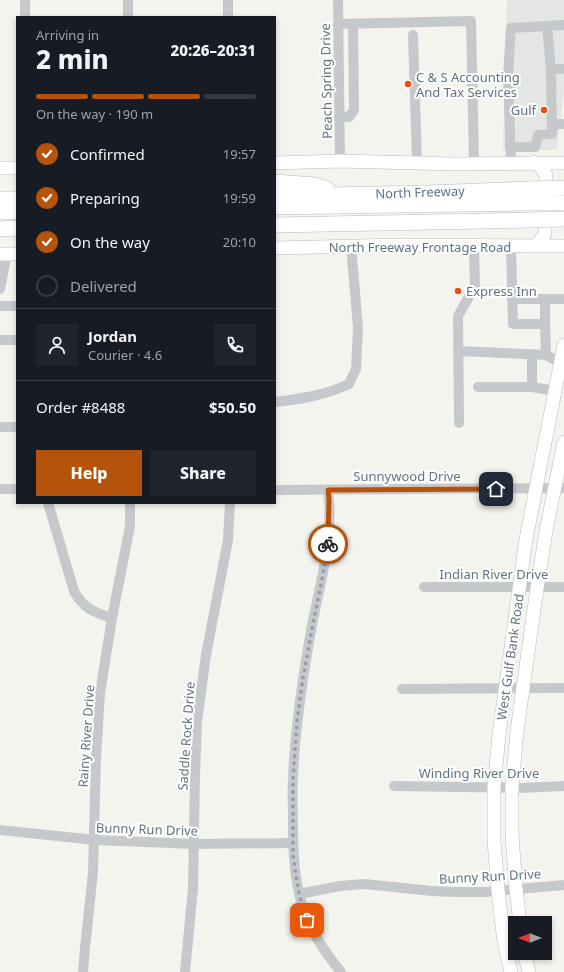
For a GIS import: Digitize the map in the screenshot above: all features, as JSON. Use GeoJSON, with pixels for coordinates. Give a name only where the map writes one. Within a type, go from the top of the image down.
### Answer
{"type":"FeatureCollection","features":[{"type":"Feature","properties":{"kind":"highway"},"geometry":{"type":"LineString","coordinates":[[276,182],[315,185],[344,195]]}},
{"type":"Feature","properties":{"kind":"highway","name":"North Freeway"},"geometry":{"type":"LineString","coordinates":[[276,208],[530,196],[564,188]]}},
{"type":"Feature","properties":{"kind":"highway","name":"North Freeway"},"geometry":{"type":"LineString","coordinates":[[276,196],[530,196],[564,203]]}},
{"type":"Feature","properties":{"kind":"highway"},"geometry":{"type":"LineString","coordinates":[[0,200],[16,199]]}},
{"type":"Feature","properties":{"kind":"highway"},"geometry":{"type":"LineString","coordinates":[[0,212],[16,212]]}},
{"type":"Feature","properties":{"kind":"highway"},"geometry":{"type":"LineString","coordinates":[[276,224],[564,219]]}},
{"type":"Feature","properties":{"kind":"highway"},"geometry":{"type":"LineString","coordinates":[[276,233],[378,223]]}},
{"type":"Feature","properties":{"kind":"highway"},"geometry":{"type":"LineString","coordinates":[[0,229],[16,228]]}},
{"type":"Feature","properties":{"kind":"main road"},"geometry":{"type":"LineString","coordinates":[[276,163],[340,161],[474,164],[564,162]]}},
{"type":"Feature","properties":{"kind":"main road"},"geometry":{"type":"LineString","coordinates":[[534,162],[541,167],[546,175],[545,234],[536,246]]}},
{"type":"Feature","properties":{"kind":"main road"},"geometry":{"type":"LineString","coordinates":[[0,168],[16,168]]}},
{"type":"Feature","properties":{"kind":"main road","name":"North Freeway Frontage Road"},"geometry":{"type":"LineString","coordinates":[[276,248],[400,245],[564,246]]}},
{"type":"Feature","properties":{"kind":"main road","name":"West Gulf Bank Road"},"geometry":{"type":"LineString","coordinates":[[511,972],[504,942],[498,890],[494,841],[494,787],[526,539],[555,391],[562,363],[564,345]]}},
{"type":"Feature","properties":{"kind":"main road","name":"West Gulf Bank Road"},"geometry":{"type":"LineString","coordinates":[[519,916],[512,836],[512,787],[523,688],[537,588],[559,488],[564,442]]}},
{"type":"Feature","properties":{"kind":"main road"},"geometry":{"type":"LineString","coordinates":[[526,960],[529,972]]}},
{"type":"Feature","properties":{"kind":"street"},"geometry":{"type":"LineString","coordinates":[[25,0],[25,16]]}},
{"type":"Feature","properties":{"kind":"street"},"geometry":{"type":"LineString","coordinates":[[128,0],[128,16]]}},
{"type":"Feature","properties":{"kind":"street"},"geometry":{"type":"LineString","coordinates":[[228,0],[228,16]]}},
{"type":"Feature","properties":{"kind":"street","name":"Peach Spring Drive"},"geometry":{"type":"LineString","coordinates":[[338,0],[340,161]]}},
{"type":"Feature","properties":{"kind":"street"},"geometry":{"type":"LineString","coordinates":[[338,24],[471,21],[474,164]]}},
{"type":"Feature","properties":{"kind":"street"},"geometry":{"type":"LineString","coordinates":[[339,116],[350,117],[354,110],[353,24]]}},
{"type":"Feature","properties":{"kind":"street"},"geometry":{"type":"LineString","coordinates":[[510,163],[508,76],[511,28],[564,25]]}},
{"type":"Feature","properties":{"kind":"street"},"geometry":{"type":"LineString","coordinates":[[534,162],[535,147],[538,135],[552,134],[551,69],[547,26]]}},
{"type":"Feature","properties":{"kind":"street"},"geometry":{"type":"LineString","coordinates":[[413,35],[417,163]]}},
{"type":"Feature","properties":{"kind":"street"},"geometry":{"type":"LineString","coordinates":[[551,69],[564,69]]}},
{"type":"Feature","properties":{"kind":"street"},"geometry":{"type":"LineString","coordinates":[[552,124],[564,124]]}},
{"type":"Feature","properties":{"kind":"street"},"geometry":{"type":"LineString","coordinates":[[510,147],[535,147]]}},
{"type":"Feature","properties":{"kind":"street"},"geometry":{"type":"LineString","coordinates":[[276,402],[326,393],[349,384],[356,369],[358,328],[351,246]]}},
{"type":"Feature","properties":{"kind":"street"},"geometry":{"type":"LineString","coordinates":[[459,423],[458,316],[475,286],[474,246]]}},
{"type":"Feature","properties":{"kind":"street"},"geometry":{"type":"LineString","coordinates":[[511,246],[513,324],[545,324]]}},
{"type":"Feature","properties":{"kind":"street"},"geometry":{"type":"LineString","coordinates":[[0,289],[8,254]]}},
{"type":"Feature","properties":{"kind":"street"},"geometry":{"type":"LineString","coordinates":[[512,300],[564,299]]}},
{"type":"Feature","properties":{"kind":"street"},"geometry":{"type":"LineString","coordinates":[[545,300],[546,355]]}},
{"type":"Feature","properties":{"kind":"street"},"geometry":{"type":"LineString","coordinates":[[0,306],[16,306]]}},
{"type":"Feature","properties":{"kind":"street"},"geometry":{"type":"LineString","coordinates":[[0,340],[16,340]]}},
{"type":"Feature","properties":{"kind":"street"},"geometry":{"type":"LineString","coordinates":[[458,352],[546,355],[562,363]]}},
{"type":"Feature","properties":{"kind":"street"},"geometry":{"type":"LineString","coordinates":[[532,354],[532,387]]}},
{"type":"Feature","properties":{"kind":"street"},"geometry":{"type":"LineString","coordinates":[[478,387],[532,387],[555,391]]}},
{"type":"Feature","properties":{"kind":"street"},"geometry":{"type":"LineString","coordinates":[[0,427],[16,427]]}},
{"type":"Feature","properties":{"kind":"street","name":"Sunnywood Drive"},"geometry":{"type":"LineString","coordinates":[[276,490],[559,488]]}},
{"type":"Feature","properties":{"kind":"street"},"geometry":{"type":"LineString","coordinates":[[0,490],[16,489]]}},
{"type":"Feature","properties":{"kind":"street"},"geometry":{"type":"LineString","coordinates":[[328,490],[328,546],[313,623],[297,721],[293,779],[293,856],[299,894],[307,920],[325,951],[342,972]]}},
{"type":"Feature","properties":{"kind":"street"},"geometry":{"type":"LineString","coordinates":[[48,504],[74,591],[83,604],[89,609],[112,618]]}},
{"type":"Feature","properties":{"kind":"street","name":"Rainy River Drive"},"geometry":{"type":"LineString","coordinates":[[83,972],[84,948],[93,872],[96,758],[101,686],[112,618],[130,526],[130,504]]}},
{"type":"Feature","properties":{"kind":"street","name":"Saddle Rock Drive"},"geometry":{"type":"LineString","coordinates":[[187,972],[193,888],[195,776],[198,715],[206,655],[228,540],[230,504]]}},
{"type":"Feature","properties":{"kind":"street","name":"Indian River Drive"},"geometry":{"type":"LineString","coordinates":[[424,587],[564,587]]}},
{"type":"Feature","properties":{"kind":"street"},"geometry":{"type":"LineString","coordinates":[[402,689],[564,688]]}},
{"type":"Feature","properties":{"kind":"street","name":"Winding River Drive"},"geometry":{"type":"LineString","coordinates":[[394,786],[564,786]]}},
{"type":"Feature","properties":{"kind":"street","name":"Bunny Run Drive"},"geometry":{"type":"LineString","coordinates":[[0,830],[95,840],[194,844],[293,843]]}},
{"type":"Feature","properties":{"kind":"street","name":"Bunny Run Drive"},"geometry":{"type":"LineString","coordinates":[[299,894],[340,886],[364,884],[432,891],[486,892],[516,888],[564,885]]}},
{"type":"Feature","properties":{"kind":"shaded area"},"geometry":{"type":"Polygon","coordinates":[[[507,0],[564,0],[564,92],[557,150],[503,151],[507,0]]]}},
{"type":"Feature","properties":{"kind":"way so far"},"geometry":{"type":"LineString","coordinates":[[307,920],[299,894],[293,856],[293,779],[297,721],[303,678],[328,544]]}},
{"type":"Feature","properties":{"kind":"place","name":"C & S Accounting And Tax Services"},"geometry":{"type":"Point","coordinates":[408,84]}},
{"type":"Feature","properties":{"kind":"place","name":"Gulf"},"geometry":{"type":"Point","coordinates":[544,110]}},
{"type":"Feature","properties":{"kind":"place","name":"Express Inn"},"geometry":{"type":"Point","coordinates":[458,291]}},
{"type":"Feature","properties":{"kind":"route"},"geometry":{"type":"LineString","coordinates":[[328,544],[328,490],[496,489]]}}]}
